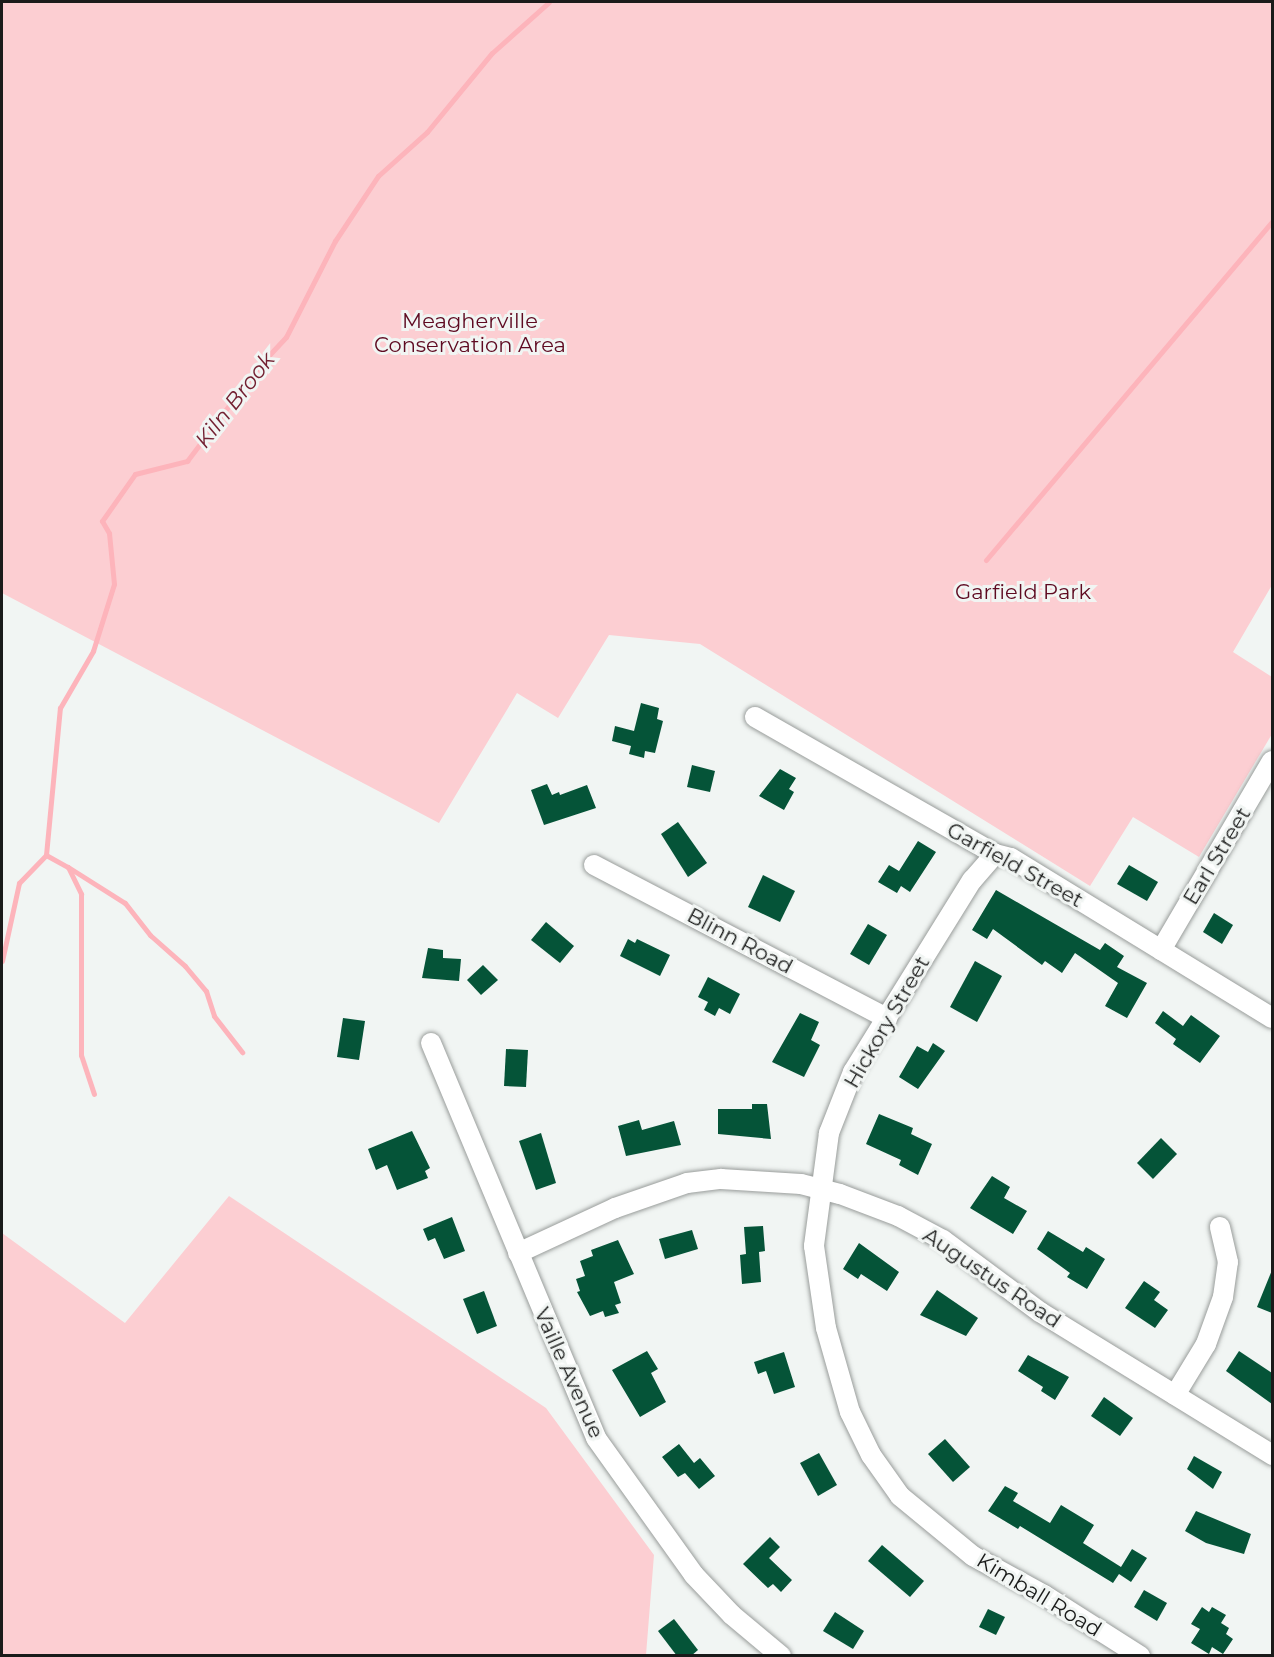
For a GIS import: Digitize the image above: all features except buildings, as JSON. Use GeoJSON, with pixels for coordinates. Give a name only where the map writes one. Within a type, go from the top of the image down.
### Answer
{"type":"FeatureCollection","features":[{"type":"Feature","properties":{"kind":"street","name":"Garfield Street"},"geometry":{"type":"LineString","coordinates":[[754,717],[995,854],[1011,858],[1272,1018]]}},
{"type":"Feature","properties":{"kind":"street","name":"Earl Street"},"geometry":{"type":"LineString","coordinates":[[1161,950],[1272,761]]}},
{"type":"Feature","properties":{"kind":"street","name":"Hickory Street"},"geometry":{"type":"LineString","coordinates":[[969,1553],[900,1496],[872,1455],[850,1412],[826,1328],[814,1246],[829,1133],[849,1083],[972,880],[995,854]]}},
{"type":"Feature","properties":{"kind":"street","name":"Blinn Road"},"geometry":{"type":"LineString","coordinates":[[594,865],[887,1018]]}},
{"type":"Feature","properties":{"kind":"street","name":"Vaille Avenue"},"geometry":{"type":"LineString","coordinates":[[431,1043],[596,1438],[694,1575],[732,1616],[781,1656]]}},
{"type":"Feature","properties":{"kind":"street","name":"Augustus Road"},"geometry":{"type":"LineString","coordinates":[[518,1253],[615,1208],[687,1183],[721,1179],[820,1189],[871,1204],[943,1240],[1040,1312],[1272,1455]]}},
{"type":"Feature","properties":{"kind":"street"},"geometry":{"type":"LineString","coordinates":[[1175,1395],[1206,1344],[1223,1298],[1228,1262],[1220,1227]]}},
{"type":"Feature","properties":{"kind":"street","name":"Kimball Road"},"geometry":{"type":"LineString","coordinates":[[969,1553],[1140,1656]]}},
{"type":"Feature","properties":{"kind":"green space","name":"Meagherville Conservation Area"},"geometry":{"type":"Polygon","coordinates":[[[2,2],[1272,2],[1272,585],[1233,652],[1272,677],[1272,734],[1199,857],[1133,817],[1090,886],[700,644],[609,635],[558,718],[517,693],[439,823],[2,593],[2,2]]]}},
{"type":"Feature","properties":{"kind":"green space"},"geometry":{"type":"Polygon","coordinates":[[[229,1196],[546,1408],[654,1555],[646,1655],[2,1655],[2,1233],[125,1323],[229,1196]]]}},
{"type":"Feature","properties":{"kind":"waterway","name":"Kiln Brook"},"geometry":{"type":"LineString","coordinates":[[2,961],[19,883],[46,855],[60,708],[93,651],[114,584],[109,533],[102,521],[135,474],[187,461],[258,367],[286,337],[335,241],[378,176],[427,132],[492,53],[549,2]]}},
{"type":"Feature","properties":{"kind":"waterway"},"geometry":{"type":"LineString","coordinates":[[986,560],[1272,222]]}},
{"type":"Feature","properties":{"kind":"waterway"},"geometry":{"type":"LineString","coordinates":[[46,855],[68,867],[81,894],[81,1055],[94,1094]]}},
{"type":"Feature","properties":{"kind":"waterway"},"geometry":{"type":"LineString","coordinates":[[68,867],[125,903],[150,935],[185,966],[206,991],[214,1016],[242,1052]]}},
{"type":"Feature","properties":{"kind":"park label","name":"Garfield Park"},"geometry":{"type":"Point","coordinates":[1023,592]}}]}
